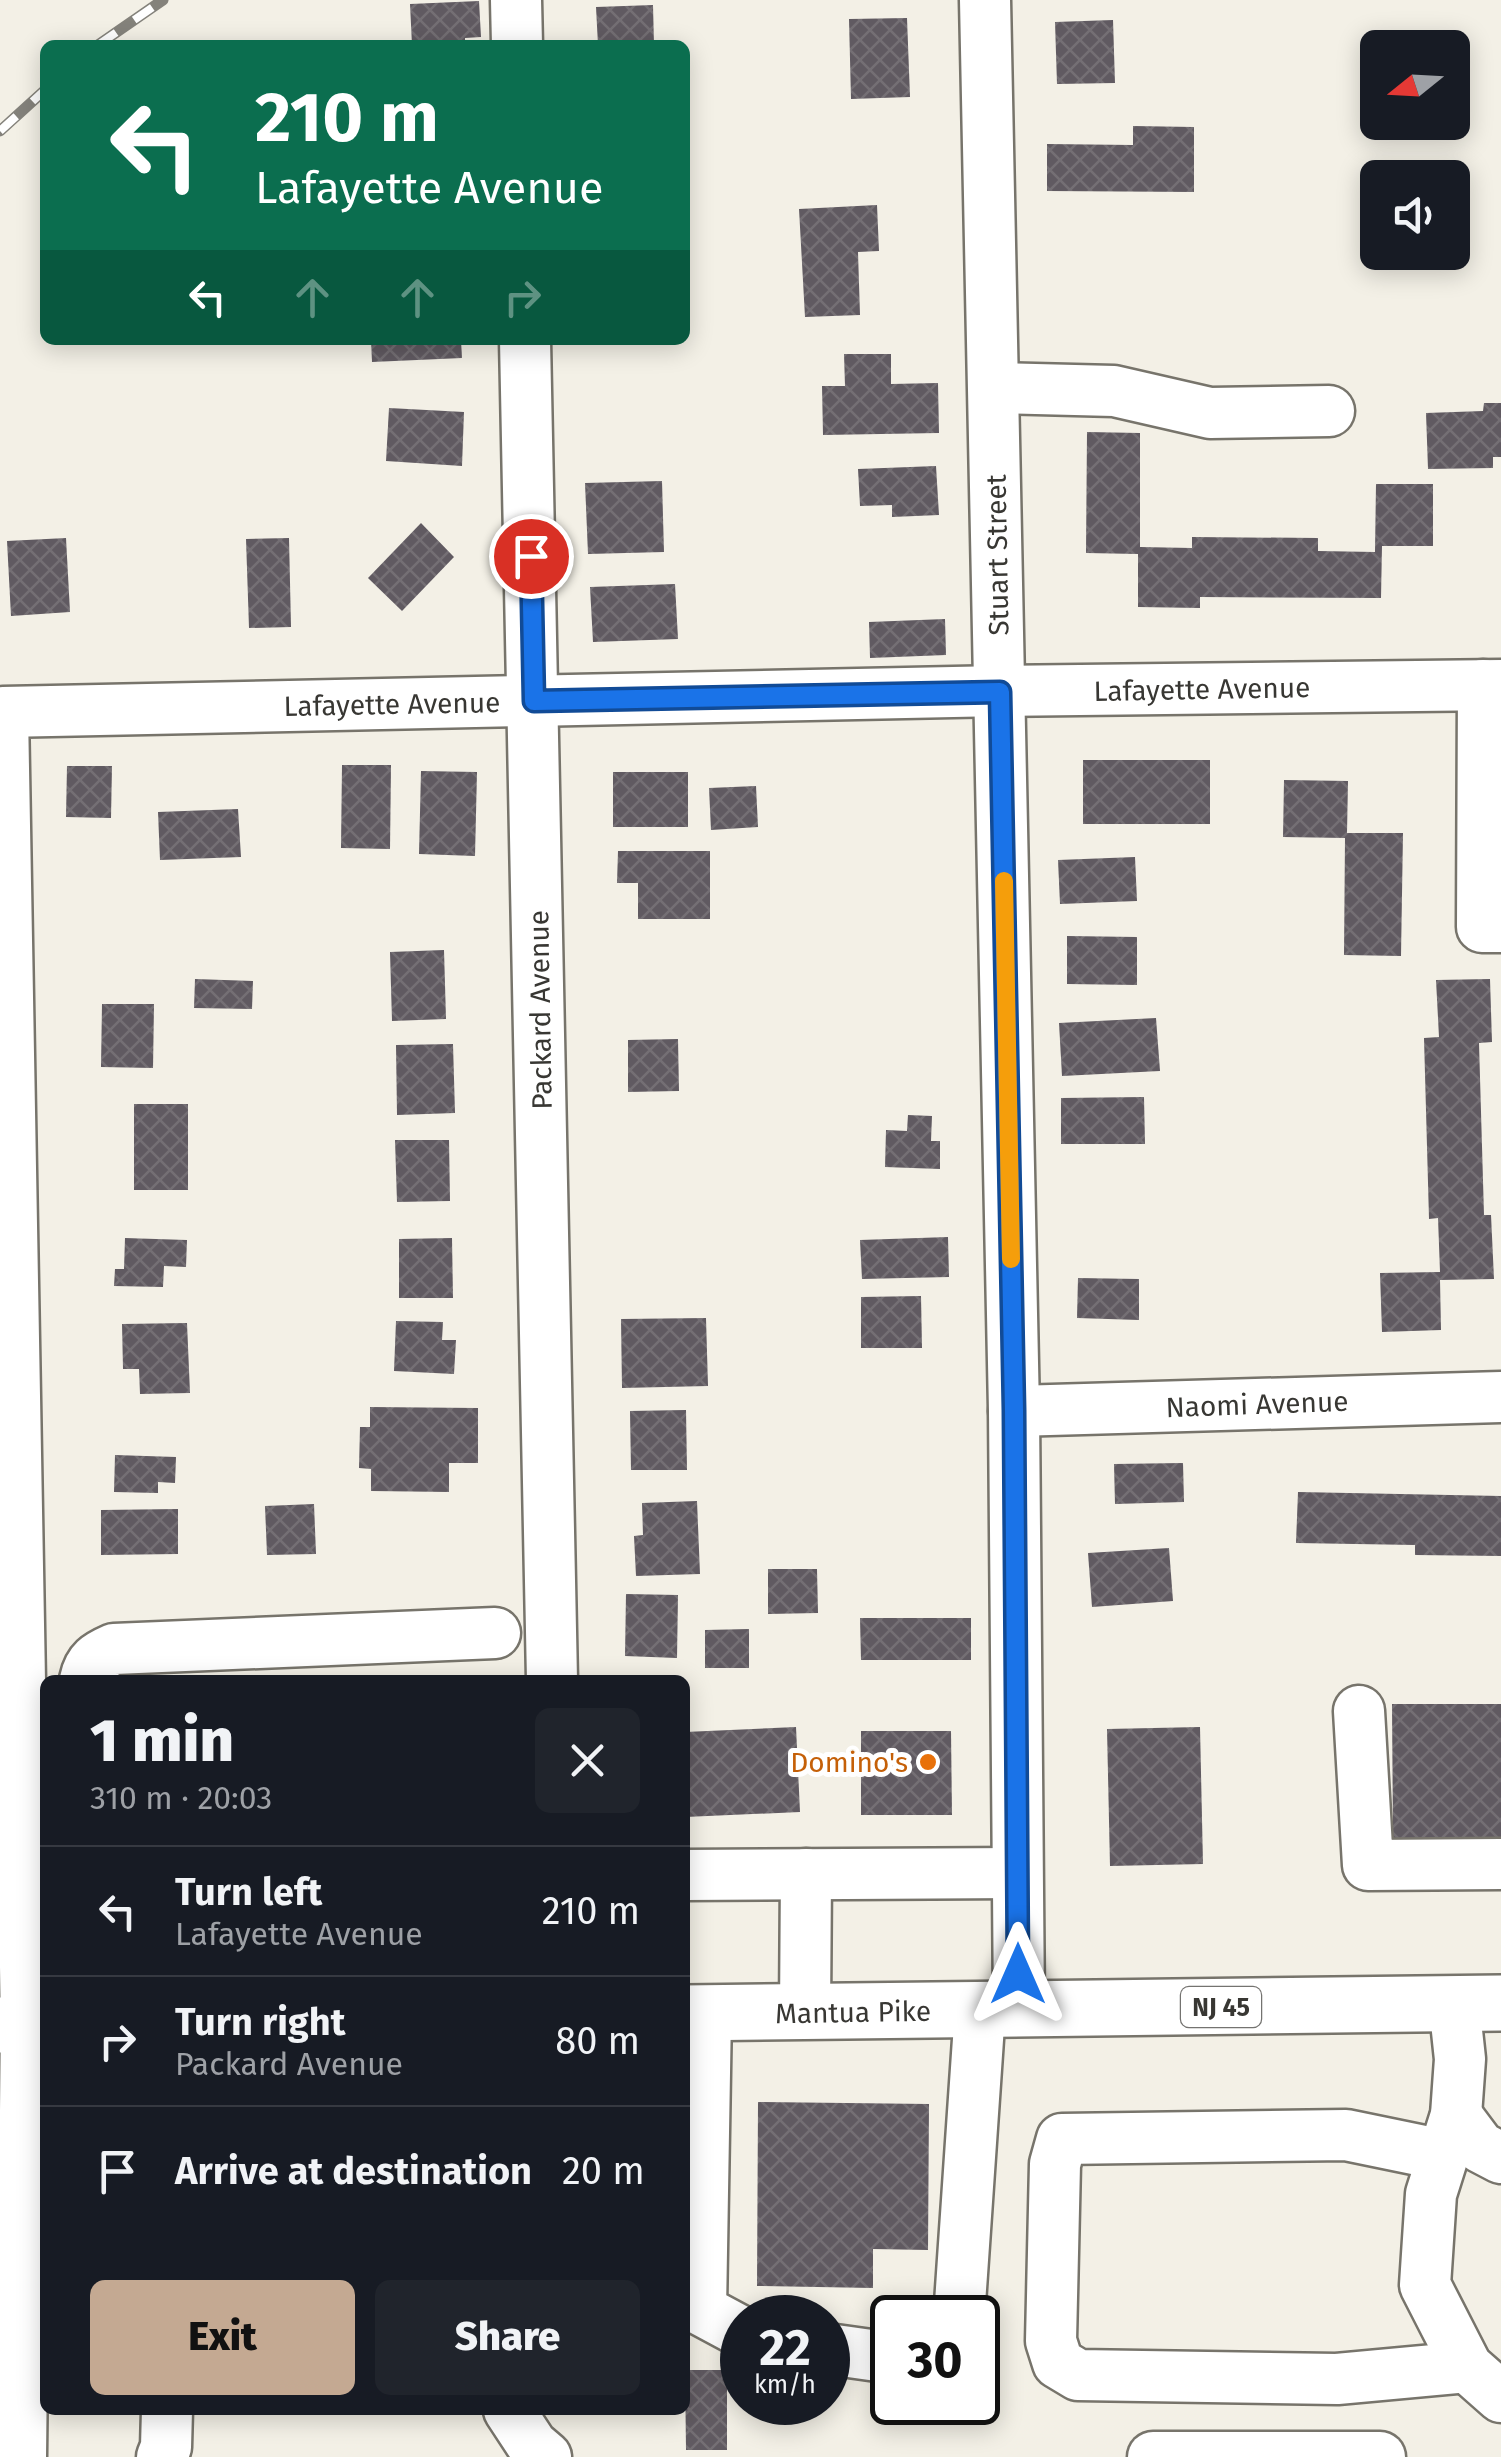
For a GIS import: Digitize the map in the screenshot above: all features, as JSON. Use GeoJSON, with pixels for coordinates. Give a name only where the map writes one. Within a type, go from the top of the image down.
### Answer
{"type":"FeatureCollection","features":[{"type":"Feature","properties":{"kind":"main road","name":"Mantua Pike"},"geometry":{"type":"LineString","coordinates":[[696,2013],[1477,2003]]}},
{"type":"Feature","properties":{"kind":"street"},"geometry":{"type":"LineString","coordinates":[[516,0],[517,40]]}},
{"type":"Feature","properties":{"kind":"street","name":"Stuart Street"},"geometry":{"type":"LineString","coordinates":[[962,2295],[1018,1873],[1014,1410],[985,0]]}},
{"type":"Feature","properties":{"kind":"street","name":"Packard Avenue"},"geometry":{"type":"LineString","coordinates":[[525,345],[552,1675]]}},
{"type":"Feature","properties":{"kind":"street"},"geometry":{"type":"LineString","coordinates":[[994,388],[1114,390],[1210,414],[1330,411]]}},
{"type":"Feature","properties":{"kind":"street"},"geometry":{"type":"LineString","coordinates":[[1492,685],[1482,928],[1501,927]]}},
{"type":"Feature","properties":{"kind":"street","name":"Lafayette Avenue"},"geometry":{"type":"LineString","coordinates":[[22,1744],[3,712],[1492,685]]}},
{"type":"Feature","properties":{"kind":"street","name":"Naomi Avenue"},"geometry":{"type":"LineString","coordinates":[[1014,1410],[1501,1398]]}},
{"type":"Feature","properties":{"kind":"street"},"geometry":{"type":"LineString","coordinates":[[86,1675],[95,1658],[114,1648],[495,1632]]}},
{"type":"Feature","properties":{"kind":"street"},"geometry":{"type":"LineString","coordinates":[[1359,1711],[1368,1864],[1501,1864]]}},
{"type":"Feature","properties":{"kind":"street"},"geometry":{"type":"LineString","coordinates":[[21,2457],[11,2400],[11,2236],[24,2024],[22,1744]]}},
{"type":"Feature","properties":{"kind":"street"},"geometry":{"type":"LineString","coordinates":[[690,1875],[1018,1873]]}},
{"type":"Feature","properties":{"kind":"street"},"geometry":{"type":"LineString","coordinates":[[805,2012],[806,1874]]}},
{"type":"Feature","properties":{"kind":"street"},"geometry":{"type":"LineString","coordinates":[[1477,2003],[1460,2059],[1450,2135],[1430,2194],[1425,2284],[1484,2382]]}},
{"type":"Feature","properties":{"kind":"street"},"geometry":{"type":"LineString","coordinates":[[696,2013],[700,2310],[720,2320]]}},
{"type":"Feature","properties":{"kind":"street"},"geometry":{"type":"LineString","coordinates":[[1484,2382],[1078,2374],[1058,2363],[1051,2342],[1055,2164],[1062,2139],[1346,2135],[1450,2135],[1501,2158]]}},
{"type":"Feature","properties":{"kind":"street"},"geometry":{"type":"LineString","coordinates":[[162,2457],[166,2447],[166,2415]]}},
{"type":"Feature","properties":{"kind":"street"},"geometry":{"type":"LineString","coordinates":[[513,2415],[532,2444],[546,2457]]}},
{"type":"Feature","properties":{"kind":"street"},"geometry":{"type":"LineString","coordinates":[[1178,2456],[1380,2457]]}},
{"type":"Feature","properties":{"kind":"building"},"geometry":{"type":"Polygon","coordinates":[[[479,1],[481,37],[412,40],[410,4],[479,1]]]}},
{"type":"Feature","properties":{"kind":"building"},"geometry":{"type":"Polygon","coordinates":[[[653,5],[654,40],[598,40],[596,7],[653,5]]]}},
{"type":"Feature","properties":{"kind":"building"},"geometry":{"type":"Polygon","coordinates":[[[907,18],[910,97],[851,99],[849,19],[907,18]]]}},
{"type":"Feature","properties":{"kind":"building"},"geometry":{"type":"Polygon","coordinates":[[[1113,20],[1115,83],[1057,84],[1055,22],[1113,20]]]}},
{"type":"Feature","properties":{"kind":"building"},"geometry":{"type":"Polygon","coordinates":[[[1133,126],[1194,127],[1194,192],[1047,191],[1047,144],[1133,145],[1133,126]]]}},
{"type":"Feature","properties":{"kind":"building"},"geometry":{"type":"Polygon","coordinates":[[[877,205],[879,251],[858,252],[860,315],[805,317],[799,209],[877,205]]]}},
{"type":"Feature","properties":{"kind":"building"},"geometry":{"type":"Polygon","coordinates":[[[371,345],[461,345],[462,358],[372,362],[371,345]]]}},
{"type":"Feature","properties":{"kind":"building"},"geometry":{"type":"Polygon","coordinates":[[[844,354],[891,354],[891,384],[938,383],[939,433],[823,435],[822,386],[845,386],[844,354]]]}},
{"type":"Feature","properties":{"kind":"building"},"geometry":{"type":"Polygon","coordinates":[[[1484,403],[1501,403],[1501,457],[1493,457],[1493,468],[1428,469],[1426,413],[1483,411],[1484,403]]]}},
{"type":"Feature","properties":{"kind":"building"},"geometry":{"type":"Polygon","coordinates":[[[389,408],[464,412],[462,466],[386,461],[389,408]]]}},
{"type":"Feature","properties":{"kind":"building"},"geometry":{"type":"Polygon","coordinates":[[[1087,432],[1140,433],[1140,547],[1192,548],[1192,537],[1318,538],[1318,551],[1375,552],[1376,484],[1433,484],[1433,546],[1382,546],[1381,598],[1200,597],[1200,608],[1138,607],[1138,554],[1086,553],[1087,432]]]}},
{"type":"Feature","properties":{"kind":"building"},"geometry":{"type":"Polygon","coordinates":[[[936,466],[939,515],[892,517],[892,505],[860,506],[858,469],[936,466]]]}},
{"type":"Feature","properties":{"kind":"building"},"geometry":{"type":"Polygon","coordinates":[[[662,481],[664,552],[588,554],[585,483],[662,481]]]}},
{"type":"Feature","properties":{"kind":"building"},"geometry":{"type":"Polygon","coordinates":[[[421,523],[454,557],[402,611],[368,578],[421,523]]]}},
{"type":"Feature","properties":{"kind":"building"},"geometry":{"type":"Polygon","coordinates":[[[66,538],[70,612],[11,616],[7,541],[66,538]]]}},
{"type":"Feature","properties":{"kind":"building"},"geometry":{"type":"Polygon","coordinates":[[[289,538],[291,627],[249,628],[246,539],[289,538]]]}},
{"type":"Feature","properties":{"kind":"building"},"geometry":{"type":"Polygon","coordinates":[[[675,584],[678,639],[593,642],[590,587],[675,584]]]}},
{"type":"Feature","properties":{"kind":"building"},"geometry":{"type":"Polygon","coordinates":[[[945,619],[946,655],[870,658],[869,622],[945,619]]]}},
{"type":"Feature","properties":{"kind":"building"},"geometry":{"type":"Polygon","coordinates":[[[1083,760],[1210,760],[1210,824],[1083,824],[1083,760]]]}},
{"type":"Feature","properties":{"kind":"building"},"geometry":{"type":"Polygon","coordinates":[[[342,765],[391,765],[390,849],[341,848],[342,765]]]}},
{"type":"Feature","properties":{"kind":"building"},"geometry":{"type":"Polygon","coordinates":[[[67,766],[112,766],[111,818],[66,817],[67,766]]]}},
{"type":"Feature","properties":{"kind":"building"},"geometry":{"type":"Polygon","coordinates":[[[421,771],[477,772],[475,856],[419,854],[421,771]]]}},
{"type":"Feature","properties":{"kind":"building"},"geometry":{"type":"Polygon","coordinates":[[[613,772],[688,772],[688,827],[613,827],[613,772]]]}},
{"type":"Feature","properties":{"kind":"building"},"geometry":{"type":"Polygon","coordinates":[[[1284,780],[1348,781],[1347,833],[1403,833],[1401,956],[1344,955],[1345,838],[1283,837],[1284,780]]]}},
{"type":"Feature","properties":{"kind":"building"},"geometry":{"type":"Polygon","coordinates":[[[756,786],[758,827],[711,830],[709,788],[756,786]]]}},
{"type":"Feature","properties":{"kind":"building"},"geometry":{"type":"Polygon","coordinates":[[[238,809],[241,857],[160,860],[158,812],[238,809]]]}},
{"type":"Feature","properties":{"kind":"building"},"geometry":{"type":"Polygon","coordinates":[[[618,851],[710,851],[710,919],[638,919],[638,883],[617,883],[618,851]]]}},
{"type":"Feature","properties":{"kind":"building"},"geometry":{"type":"Polygon","coordinates":[[[1135,857],[1137,901],[1060,904],[1058,860],[1135,857]]]}},
{"type":"Feature","properties":{"kind":"building"},"geometry":{"type":"Polygon","coordinates":[[[1067,936],[1137,937],[1137,985],[1067,984],[1067,936]]]}},
{"type":"Feature","properties":{"kind":"building"},"geometry":{"type":"Polygon","coordinates":[[[444,950],[446,1019],[392,1021],[390,952],[444,950]]]}},
{"type":"Feature","properties":{"kind":"building"},"geometry":{"type":"Polygon","coordinates":[[[195,979],[253,981],[252,1009],[194,1008],[195,979]]]}},
{"type":"Feature","properties":{"kind":"building"},"geometry":{"type":"Polygon","coordinates":[[[1490,979],[1492,1042],[1479,1043],[1484,1215],[1491,1215],[1494,1279],[1440,1280],[1441,1330],[1382,1332],[1380,1273],[1440,1272],[1438,1218],[1429,1219],[1424,1038],[1439,1037],[1436,980],[1490,979]]]}},
{"type":"Feature","properties":{"kind":"building"},"geometry":{"type":"Polygon","coordinates":[[[102,1004],[154,1004],[153,1068],[101,1067],[102,1004]]]}},
{"type":"Feature","properties":{"kind":"building"},"geometry":{"type":"Polygon","coordinates":[[[1156,1018],[1160,1071],[1062,1076],[1059,1023],[1156,1018]]]}},
{"type":"Feature","properties":{"kind":"building"},"geometry":{"type":"Polygon","coordinates":[[[678,1039],[679,1091],[628,1092],[628,1040],[678,1039]]]}},
{"type":"Feature","properties":{"kind":"building"},"geometry":{"type":"Polygon","coordinates":[[[453,1044],[455,1113],[397,1115],[396,1045],[453,1044]]]}},
{"type":"Feature","properties":{"kind":"building"},"geometry":{"type":"Polygon","coordinates":[[[1144,1097],[1145,1144],[1061,1144],[1061,1098],[1144,1097]]]}},
{"type":"Feature","properties":{"kind":"building"},"geometry":{"type":"Polygon","coordinates":[[[134,1104],[188,1104],[188,1190],[134,1190],[134,1104]]]}},
{"type":"Feature","properties":{"kind":"building"},"geometry":{"type":"Polygon","coordinates":[[[908,1115],[932,1116],[931,1141],[940,1141],[940,1169],[885,1167],[886,1130],[907,1131],[908,1115]]]}},
{"type":"Feature","properties":{"kind":"building"},"geometry":{"type":"Polygon","coordinates":[[[395,1140],[449,1140],[450,1201],[397,1202],[395,1140]]]}},
{"type":"Feature","properties":{"kind":"building"},"geometry":{"type":"Polygon","coordinates":[[[948,1237],[949,1277],[862,1279],[860,1240],[948,1237]]]}},
{"type":"Feature","properties":{"kind":"building"},"geometry":{"type":"Polygon","coordinates":[[[125,1238],[187,1240],[186,1267],[164,1266],[163,1287],[114,1286],[115,1269],[124,1269],[125,1238]]]}},
{"type":"Feature","properties":{"kind":"building"},"geometry":{"type":"Polygon","coordinates":[[[452,1238],[453,1298],[399,1298],[399,1239],[452,1238]]]}},
{"type":"Feature","properties":{"kind":"building"},"geometry":{"type":"Polygon","coordinates":[[[1078,1278],[1139,1279],[1139,1320],[1077,1318],[1078,1278]]]}},
{"type":"Feature","properties":{"kind":"building"},"geometry":{"type":"Polygon","coordinates":[[[921,1296],[922,1348],[861,1348],[861,1297],[921,1296]]]}},
{"type":"Feature","properties":{"kind":"building"},"geometry":{"type":"Polygon","coordinates":[[[706,1318],[708,1386],[622,1388],[621,1319],[706,1318]]]}},
{"type":"Feature","properties":{"kind":"building"},"geometry":{"type":"Polygon","coordinates":[[[396,1321],[443,1322],[442,1340],[456,1340],[454,1374],[394,1371],[396,1321]]]}},
{"type":"Feature","properties":{"kind":"building"},"geometry":{"type":"Polygon","coordinates":[[[187,1323],[190,1393],[140,1394],[139,1369],[123,1369],[122,1324],[187,1323]]]}},
{"type":"Feature","properties":{"kind":"building"},"geometry":{"type":"Polygon","coordinates":[[[370,1407],[478,1408],[478,1463],[449,1463],[449,1492],[371,1491],[371,1469],[359,1468],[360,1427],[370,1427],[370,1407]]]}},
{"type":"Feature","properties":{"kind":"building"},"geometry":{"type":"Polygon","coordinates":[[[686,1410],[687,1470],[631,1470],[630,1411],[686,1410]]]}},
{"type":"Feature","properties":{"kind":"building"},"geometry":{"type":"Polygon","coordinates":[[[115,1455],[176,1457],[175,1483],[158,1482],[158,1493],[114,1492],[115,1455]]]}},
{"type":"Feature","properties":{"kind":"building"},"geometry":{"type":"Polygon","coordinates":[[[1183,1463],[1184,1502],[1115,1504],[1114,1464],[1183,1463]]]}},
{"type":"Feature","properties":{"kind":"building"},"geometry":{"type":"Polygon","coordinates":[[[1298,1492],[1501,1496],[1501,1556],[1415,1555],[1415,1545],[1296,1543],[1298,1492]]]}},
{"type":"Feature","properties":{"kind":"building"},"geometry":{"type":"Polygon","coordinates":[[[697,1501],[700,1574],[636,1576],[634,1536],[643,1535],[642,1503],[697,1501]]]}},
{"type":"Feature","properties":{"kind":"building"},"geometry":{"type":"Polygon","coordinates":[[[314,1504],[316,1554],[267,1555],[265,1506],[314,1504]]]}},
{"type":"Feature","properties":{"kind":"building"},"geometry":{"type":"Polygon","coordinates":[[[178,1509],[178,1554],[101,1555],[101,1510],[178,1509]]]}},
{"type":"Feature","properties":{"kind":"building"},"geometry":{"type":"Polygon","coordinates":[[[1169,1548],[1173,1601],[1092,1607],[1088,1553],[1169,1548]]]}},
{"type":"Feature","properties":{"kind":"building"},"geometry":{"type":"Polygon","coordinates":[[[768,1569],[817,1569],[818,1613],[768,1614],[768,1569]]]}},
{"type":"Feature","properties":{"kind":"building"},"geometry":{"type":"Polygon","coordinates":[[[626,1594],[678,1595],[677,1658],[625,1656],[626,1594]]]}},
{"type":"Feature","properties":{"kind":"building"},"geometry":{"type":"Polygon","coordinates":[[[860,1618],[971,1618],[971,1660],[861,1660],[860,1618]]]}},
{"type":"Feature","properties":{"kind":"building"},"geometry":{"type":"Polygon","coordinates":[[[749,1629],[749,1668],[705,1668],[705,1630],[749,1629]]]}},
{"type":"Feature","properties":{"kind":"building"},"geometry":{"type":"Polygon","coordinates":[[[1392,1704],[1501,1704],[1501,1838],[1393,1838],[1392,1704]]]}},
{"type":"Feature","properties":{"kind":"building"},"geometry":{"type":"Polygon","coordinates":[[[796,1727],[800,1812],[690,1817],[690,1732],[796,1727]]]}},
{"type":"Feature","properties":{"kind":"building"},"geometry":{"type":"Polygon","coordinates":[[[1200,1727],[1203,1864],[1110,1866],[1107,1729],[1200,1727]]]}},
{"type":"Feature","properties":{"kind":"building"},"geometry":{"type":"Polygon","coordinates":[[[861,1731],[951,1731],[952,1815],[861,1815],[861,1731]]]}},
{"type":"Feature","properties":{"kind":"building"},"geometry":{"type":"Polygon","coordinates":[[[758,2102],[929,2104],[928,2250],[873,2249],[873,2288],[757,2286],[758,2102]]]}},
{"type":"Feature","properties":{"kind":"building"},"geometry":{"type":"Polygon","coordinates":[[[690,2370],[720,2370],[720,2425],[727,2425],[727,2450],[686,2450],[690,2370]]]}},
{"type":"Feature","properties":{"kind":"railway"},"geometry":{"type":"LineString","coordinates":[[105,40],[163,0]]}},
{"type":"Feature","properties":{"kind":"railway"},"geometry":{"type":"LineString","coordinates":[[0,131],[40,95]]}},
{"type":"Feature","properties":{"kind":"slow traffic"},"geometry":{"type":"LineString","coordinates":[[1004,881],[1011,1259]]}},
{"type":"Feature","properties":{"kind":"place","name":"Domino's"},"geometry":{"type":"Point","coordinates":[928,1762]}},
{"type":"Feature","properties":{"kind":"route"},"geometry":{"type":"LineString","coordinates":[[531,556],[534,701],[1000,692],[1014,1410],[1018,1974]]}}]}
